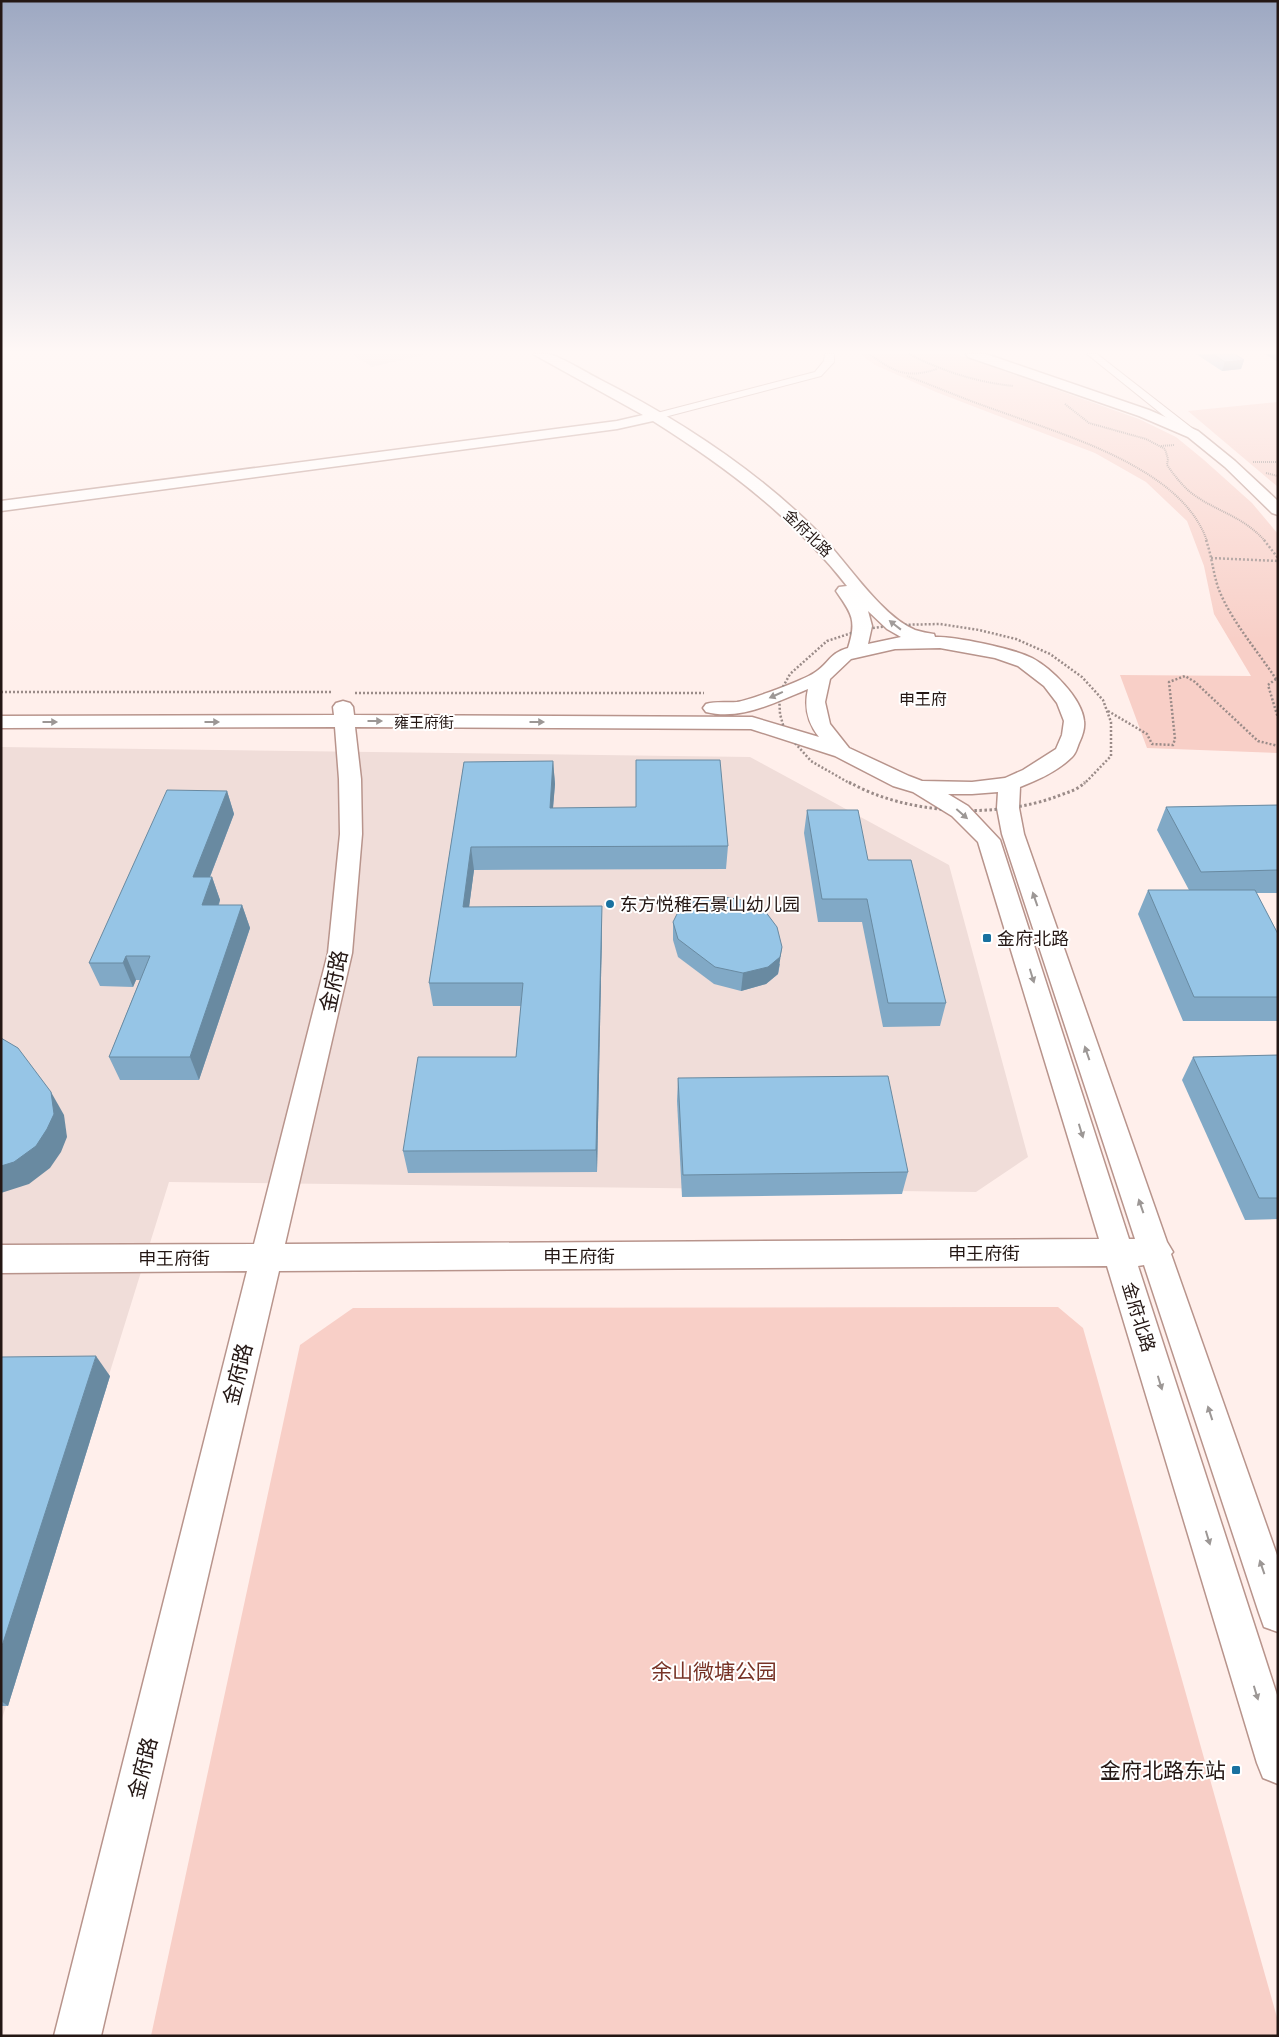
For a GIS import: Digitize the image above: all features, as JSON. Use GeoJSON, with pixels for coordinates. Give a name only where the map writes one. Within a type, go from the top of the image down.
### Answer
{"type":"FeatureCollection","features":[{"type":"Feature","properties":{"kind":"main road"},"geometry":{"type":"LineString","coordinates":[[1,506],[434,449]]}},
{"type":"Feature","properties":{"kind":"main road","name":"金府北路"},"geometry":{"type":"LineString","coordinates":[[690,449],[755,499],[786,526],[852,599],[864,622],[864,629]]}},
{"type":"Feature","properties":{"kind":"main road","name":"金府北路"},"geometry":{"type":"LineString","coordinates":[[704,449],[725,461],[800,523],[829,552],[881,614],[906,633],[940,642]]}},
{"type":"Feature","properties":{"kind":"main road"},"geometry":{"type":"LineString","coordinates":[[1212,449],[1278,510]]}},
{"type":"Feature","properties":{"kind":"main road"},"geometry":{"type":"LineString","coordinates":[[857,651],[864,629]]}},
{"type":"Feature","properties":{"kind":"main road"},"geometry":{"type":"LineString","coordinates":[[842,752],[820,725],[815,702],[822,677],[844,655],[857,651],[895,643],[940,642],[999,653],[1025,662],[1051,682],[1067,702],[1074,721],[1072,735],[1065,752],[1031,775],[1008,796],[972,788],[921,787]]}},
{"type":"Feature","properties":{"kind":"main road","name":"雍王府街"},"geometry":{"type":"LineString","coordinates":[[1,706],[343,703],[739,708],[822,677]]}},
{"type":"Feature","properties":{"kind":"main road","name":"雍王府街"},"geometry":{"type":"LineString","coordinates":[[1,722],[343,703],[752,723],[785,732],[842,752],[901,781],[921,787]]}},
{"type":"Feature","properties":{"kind":"main road","name":"金府路"},"geometry":{"type":"LineString","coordinates":[[77,2036],[340,953],[352,834],[350,779],[343,703]]}},
{"type":"Feature","properties":{"kind":"main road","name":"金府北路"},"geometry":{"type":"LineString","coordinates":[[921,787],[960,811],[989,840],[1278,1763]]}},
{"type":"Feature","properties":{"kind":"main road","name":"金府北路"},"geometry":{"type":"LineString","coordinates":[[1008,796],[1013,834],[1157,1252],[1278,1613]]}},
{"type":"Feature","properties":{"kind":"main road","name":"申王府街"},"geometry":{"type":"LineString","coordinates":[[1,1259],[1157,1252]]}},
{"type":"Feature","properties":{"kind":"path"},"geometry":{"type":"LineString","coordinates":[[1094,449],[1158,482],[1191,511],[1203,529],[1217,582],[1224,600],[1277,679],[1268,685],[1278,718]]}},
{"type":"Feature","properties":{"kind":"path"},"geometry":{"type":"LineString","coordinates":[[1165,449],[1168,459],[1166,465],[1181,486],[1196,497],[1242,520],[1266,541],[1278,559]]}},
{"type":"Feature","properties":{"kind":"path"},"geometry":{"type":"LineString","coordinates":[[1251,463],[1278,462]]}},
{"type":"Feature","properties":{"kind":"path"},"geometry":{"type":"LineString","coordinates":[[1211,558],[1278,559]]}},
{"type":"Feature","properties":{"kind":"path"},"geometry":{"type":"LineString","coordinates":[[896,625],[949,625],[985,630],[1028,642],[1066,663],[1099,692],[1110,718],[1111,756],[1080,788],[1040,803],[1008,796],[960,811],[924,808],[862,790],[811,761],[785,732],[775,694],[790,674],[827,641],[864,629],[896,625]]}},
{"type":"Feature","properties":{"kind":"path"},"geometry":{"type":"LineString","coordinates":[[1107,711],[1147,734],[1152,744],[1174,745],[1169,682],[1185,676],[1195,682],[1258,741],[1278,746]]}},
{"type":"Feature","properties":{"kind":"path","name":"雍王府街"},"geometry":{"type":"LineString","coordinates":[[1,692],[343,703],[705,693]]}},
{"type":"Feature","properties":{"kind":"shaded area"},"geometry":{"type":"Polygon","coordinates":[[[1,747],[750,757],[949,865],[1028,1157],[976,1192],[169,1182],[1,1722],[1,747]]]}},
{"type":"Feature","properties":{"kind":"green space"},"geometry":{"type":"Polygon","coordinates":[[[1085,449],[1191,449],[1252,503],[1278,534],[1278,753],[1147,748],[1120,675],[1251,676],[1214,614],[1204,566],[1187,521],[1146,482],[1085,449]]]}},
{"type":"Feature","properties":{"kind":"green space"},"geometry":{"type":"Polygon","coordinates":[[[1233,449],[1278,449],[1278,487],[1233,449]]]}},
{"type":"Feature","properties":{"kind":"green space","name":"余山微塘公园"},"geometry":{"type":"Polygon","coordinates":[[[1058,1307],[1083,1328],[1278,2021],[1278,2036],[151,2036],[300,1345],[353,1308],[1058,1307]]]}},
{"type":"Feature","properties":{"kind":"building"},"geometry":{"type":"Polygon","coordinates":[[[636,760],[720,760],[728,846],[471,847],[463,907],[602,906],[596,1150],[403,1151],[418,1057],[516,1057],[523,983],[429,983],[464,762],[553,761],[550,808],[636,807],[636,760]]]}},
{"type":"Feature","properties":{"kind":"building"},"geometry":{"type":"Polygon","coordinates":[[[167,790],[227,791],[193,877],[212,877],[202,905],[242,905],[190,1057],[109,1057],[150,956],[126,956],[123,963],[89,963],[167,790]]]}},
{"type":"Feature","properties":{"kind":"building"},"geometry":{"type":"Polygon","coordinates":[[[1278,805],[1278,870],[1201,872],[1166,807],[1278,805]]]}},
{"type":"Feature","properties":{"kind":"building"},"geometry":{"type":"Polygon","coordinates":[[[807,810],[858,810],[868,860],[911,860],[946,1003],[888,1003],[867,899],[822,899],[807,810]]]}},
{"type":"Feature","properties":{"kind":"building"},"geometry":{"type":"Polygon","coordinates":[[[1148,890],[1255,890],[1278,934],[1278,997],[1194,997],[1148,890]]]}},
{"type":"Feature","properties":{"kind":"building"},"geometry":{"type":"Polygon","coordinates":[[[724,897],[748,901],[765,911],[777,927],[782,947],[780,957],[768,967],[743,973],[715,967],[678,939],[673,922],[678,912],[697,900],[724,897]]]}},
{"type":"Feature","properties":{"kind":"building"},"geometry":{"type":"Polygon","coordinates":[[[1,1038],[18,1048],[51,1092],[54,1114],[36,1146],[14,1162],[1,1166],[1,1038]]]}},
{"type":"Feature","properties":{"kind":"building"},"geometry":{"type":"Polygon","coordinates":[[[1278,1055],[1278,1198],[1259,1198],[1193,1057],[1278,1055]]]}},
{"type":"Feature","properties":{"kind":"building"},"geometry":{"type":"Polygon","coordinates":[[[888,1076],[908,1172],[683,1175],[678,1078],[888,1076]]]}},
{"type":"Feature","properties":{"kind":"building"},"geometry":{"type":"Polygon","coordinates":[[[96,1356],[1,1649],[1,1357],[96,1356]]]}},
{"type":"Feature","properties":{"kind":"place","name":"东方悦稚石景山幼儿园"},"geometry":{"type":"Point","coordinates":[610,904]}},
{"type":"Feature","properties":{"kind":"place","name":"金府北路"},"geometry":{"type":"Point","coordinates":[987,938]}},
{"type":"Feature","properties":{"kind":"place","name":"金府北路东站"},"geometry":{"type":"Point","coordinates":[1236,1770]}},
{"type":"Feature","properties":{"kind":"district","name":"申王府"},"geometry":{"type":"Point","coordinates":[923,699]}}]}
